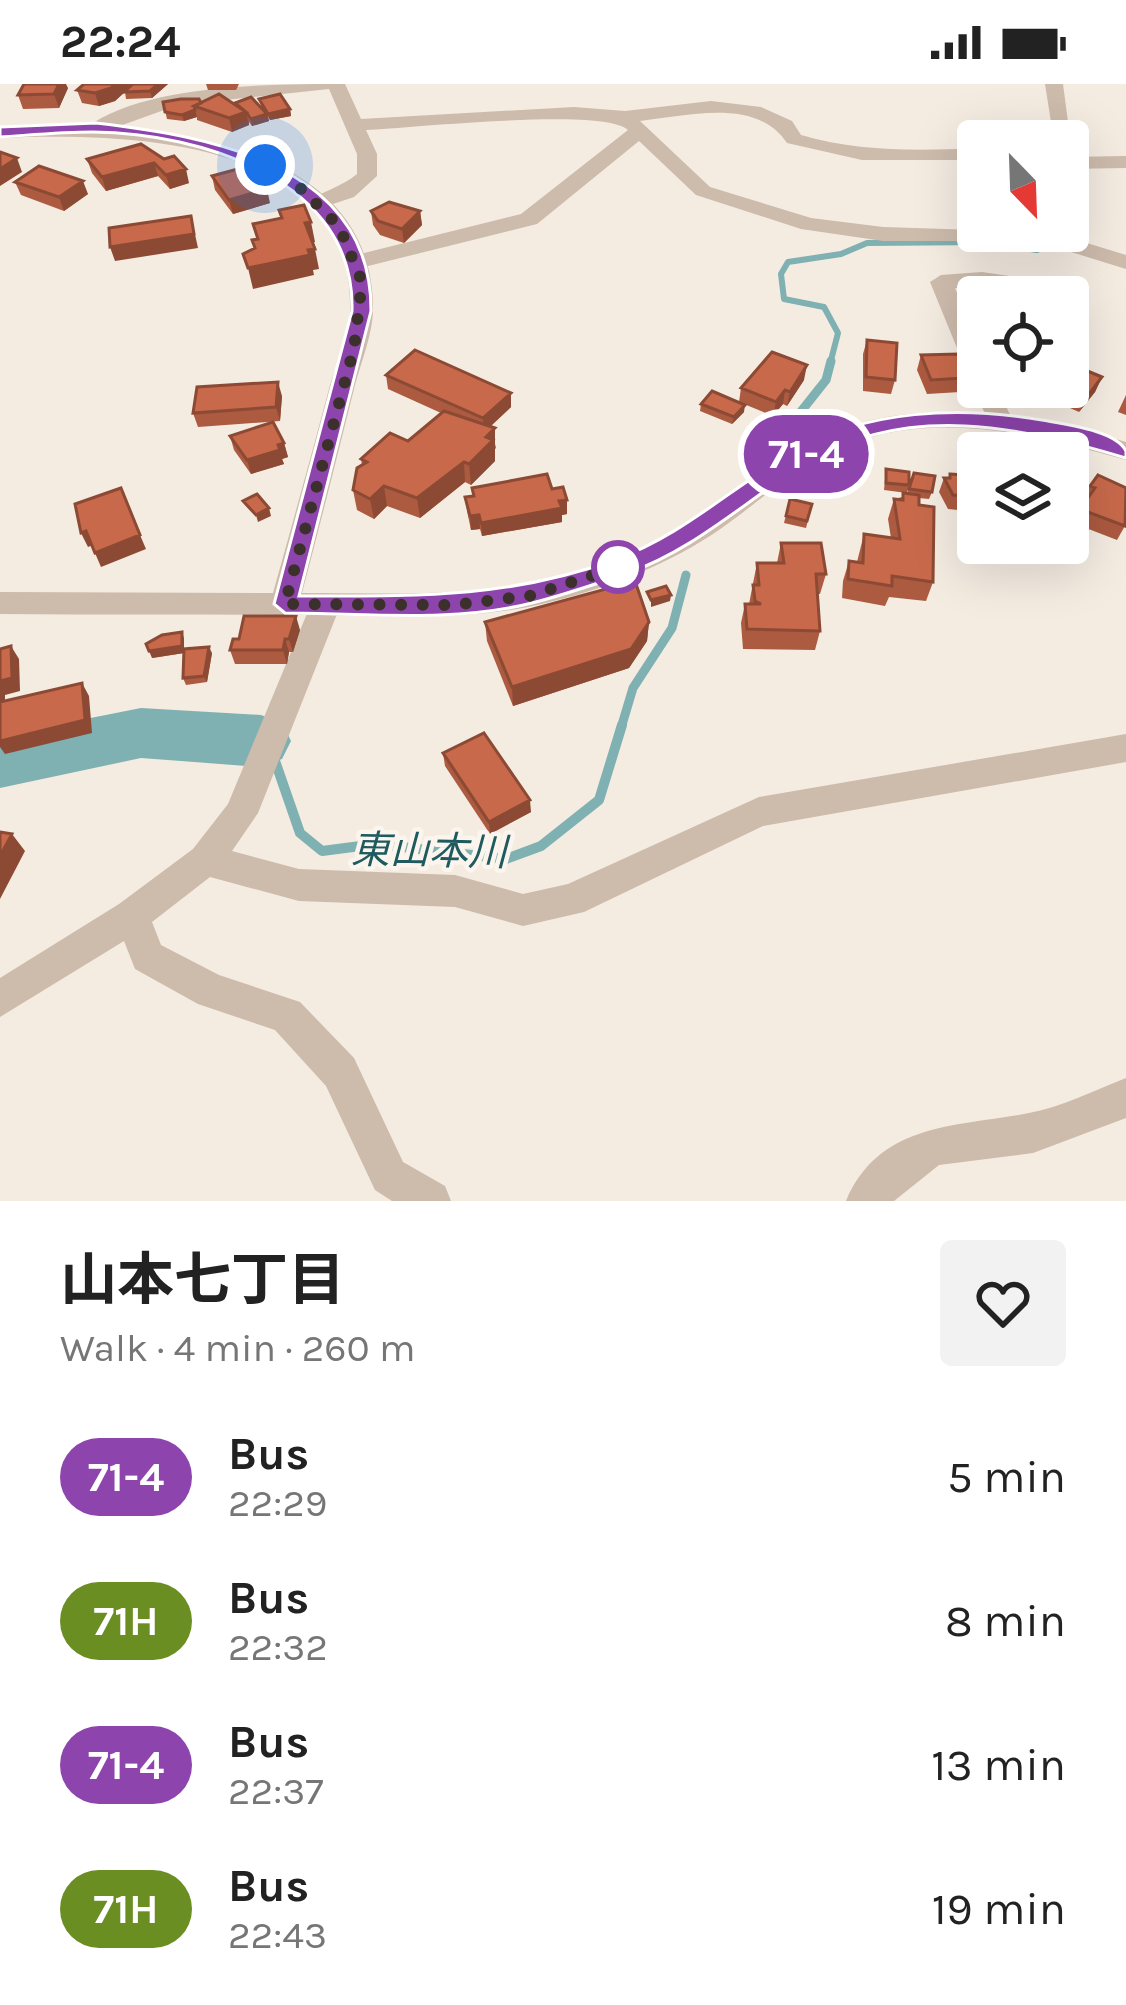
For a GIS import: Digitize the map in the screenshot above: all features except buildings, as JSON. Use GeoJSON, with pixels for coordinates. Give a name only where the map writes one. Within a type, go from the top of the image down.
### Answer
{"type":"FeatureCollection","features":[{"type":"Feature","properties":{"kind":"street"},"geometry":{"type":"LineString","coordinates":[[96,128],[127,110],[187,92],[326,84]]}},
{"type":"Feature","properties":{"kind":"street"},"geometry":{"type":"LineString","coordinates":[[319,203],[347,194],[368,176],[367,154],[336,84]]}},
{"type":"Feature","properties":{"kind":"street"},"geometry":{"type":"LineString","coordinates":[[1054,84],[1060,120]]}},
{"type":"Feature","properties":{"kind":"street"},"geometry":{"type":"LineString","coordinates":[[355,125],[574,113],[632,124],[680,109],[754,111],[785,125],[794,139],[831,152],[868,158],[957,155]]}},
{"type":"Feature","properties":{"kind":"street"},"geometry":{"type":"LineString","coordinates":[[632,124],[703,191],[809,224],[883,234],[981,234],[1075,246],[1126,262]]}},
{"type":"Feature","properties":{"kind":"street"},"geometry":{"type":"LineString","coordinates":[[356,262],[548,211],[632,124]]}},
{"type":"Feature","properties":{"kind":"street"},"geometry":{"type":"LineString","coordinates":[[0,132],[96,128],[190,139],[236,153],[295,183],[339,226],[362,282],[362,311],[285,604]]}},
{"type":"Feature","properties":{"kind":"street"},"geometry":{"type":"LineString","coordinates":[[1089,163],[1126,162]]}},
{"type":"Feature","properties":{"kind":"street"},"geometry":{"type":"LineString","coordinates":[[957,281],[941,282],[957,320]]}},
{"type":"Feature","properties":{"kind":"street"},"geometry":{"type":"LineString","coordinates":[[994,408],[999,419]]}},
{"type":"Feature","properties":{"kind":"street"},"geometry":{"type":"LineString","coordinates":[[0,604],[452,605],[529,596],[625,565],[688,536],[802,455],[869,430],[930,419],[999,419],[1071,432],[1126,451]]}},
{"type":"Feature","properties":{"kind":"street"},"geometry":{"type":"LineString","coordinates":[[0,999],[132,916],[205,860],[241,813],[326,604]]}},
{"type":"Feature","properties":{"kind":"street"},"geometry":{"type":"LineString","coordinates":[[205,860],[299,885],[455,891],[523,910],[572,900],[759,812],[1126,748]]}},
{"type":"Feature","properties":{"kind":"street"},"geometry":{"type":"LineString","coordinates":[[132,916],[148,957],[211,992],[287,1016],[340,1072],[389,1176],[430,1201]]}},
{"type":"Feature","properties":{"kind":"street"},"geometry":{"type":"LineString","coordinates":[[867,1201],[887,1177],[932,1146],[1034,1133],[1126,1098]]}},
{"type":"Feature","properties":{"kind":"waterway","name":"東山本川"},"geometry":{"type":"LineString","coordinates":[[830,364],[838,333],[824,307],[784,299],[781,274],[788,262],[841,254],[867,243],[957,242]]}},
{"type":"Feature","properties":{"kind":"waterway","name":"東山本川"},"geometry":{"type":"LineString","coordinates":[[799,414],[826,380],[831,361]]}},
{"type":"Feature","properties":{"kind":"waterway","name":"東山本川"},"geometry":{"type":"LineString","coordinates":[[621,728],[633,688],[672,628],[686,575]]}},
{"type":"Feature","properties":{"kind":"waterway","name":"東山本川"},"geometry":{"type":"LineString","coordinates":[[274,758],[300,833],[322,851],[376,844],[506,859],[541,846],[599,800],[622,725]]}},
{"type":"Feature","properties":{"kind":"waterway","name":"東山本川"},"geometry":{"type":"LineString","coordinates":[[0,762],[141,733],[261,741]]}},
{"type":"Feature","properties":{"kind":"bus line","name":"71-4"},"geometry":{"type":"LineString","coordinates":[[0,132],[96,128],[190,139],[265,165],[295,183],[339,226],[362,282],[362,311],[285,604],[452,605],[529,596],[625,565],[688,536],[802,455],[869,430],[930,419],[999,419],[1071,432],[1126,451]]}},
{"type":"Feature","properties":{"kind":"route"},"geometry":{"type":"LineString","coordinates":[[265,165],[295,183],[339,226],[362,282],[354,348],[285,604],[452,605],[529,596],[625,565],[618,567]]}}]}
